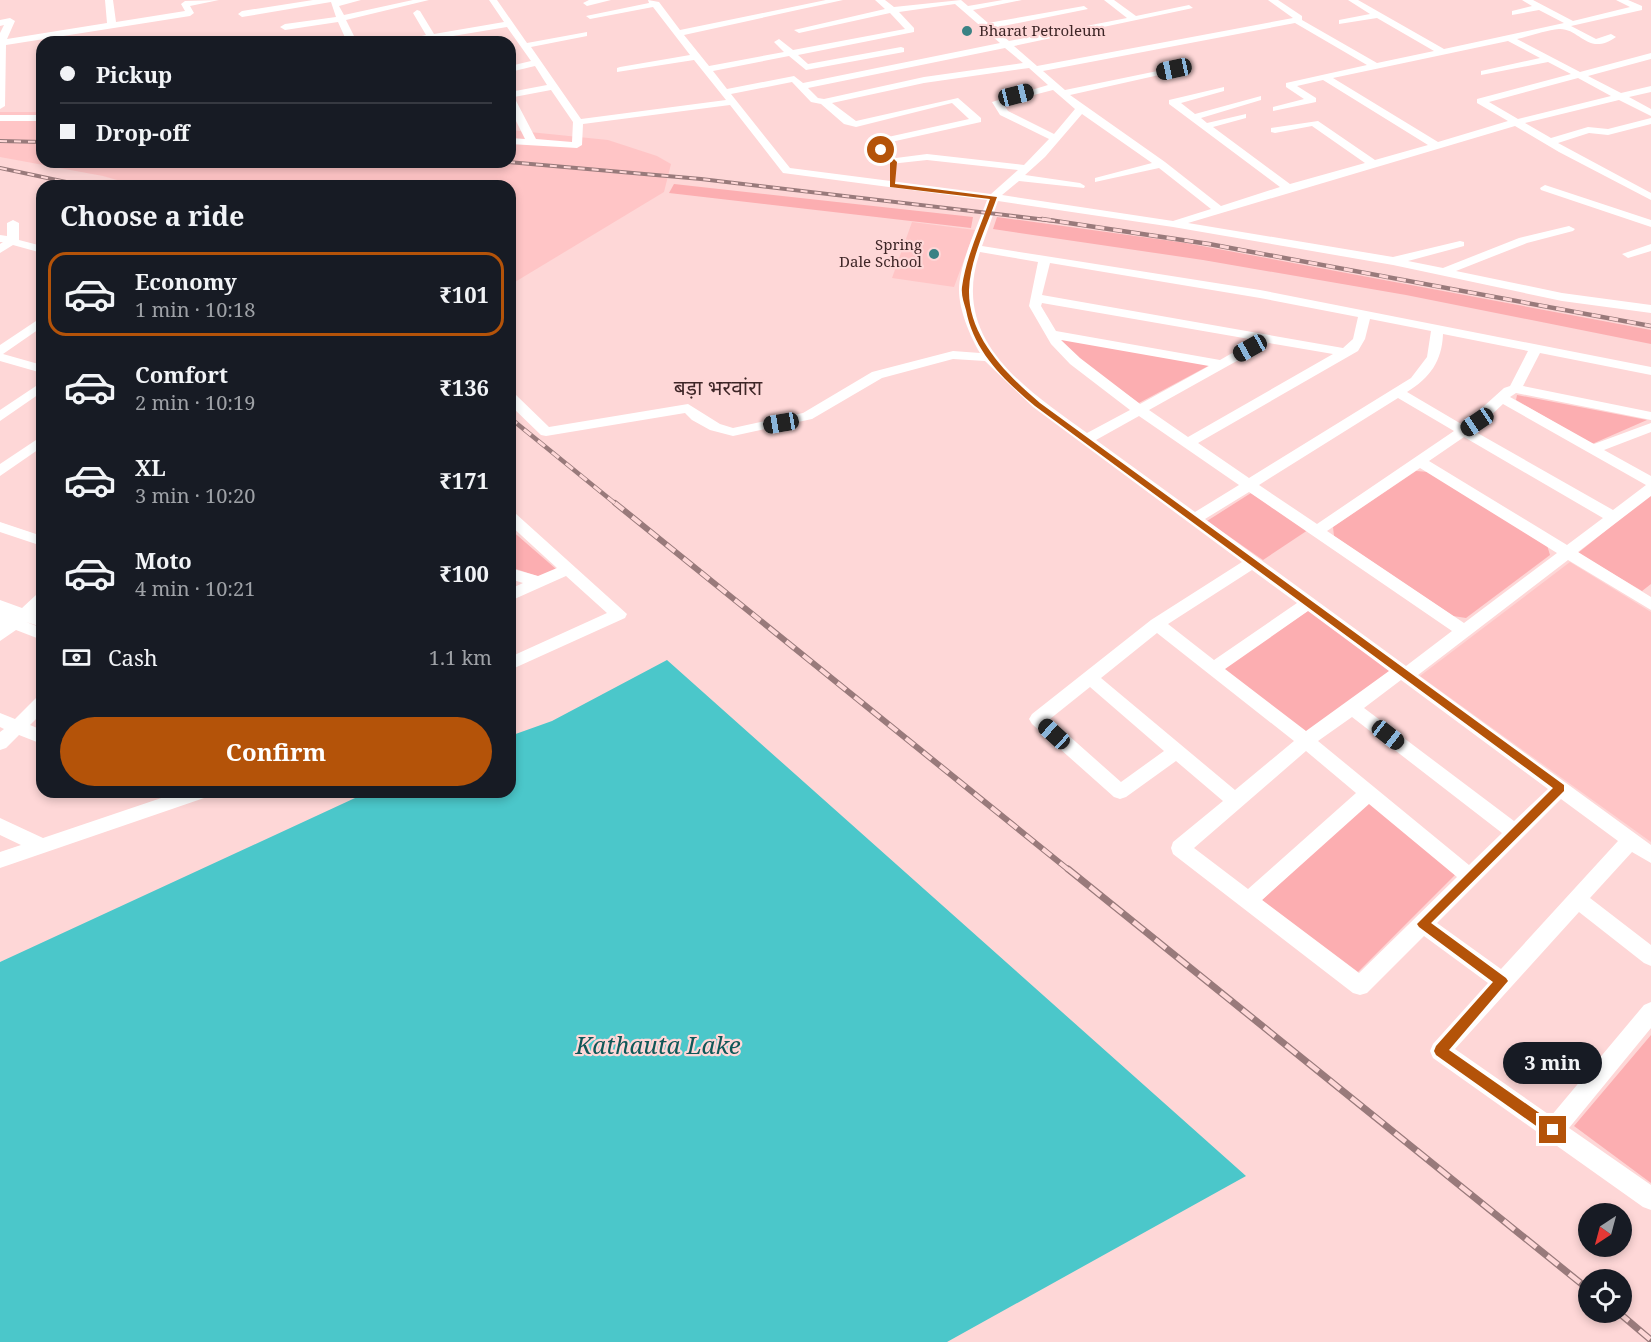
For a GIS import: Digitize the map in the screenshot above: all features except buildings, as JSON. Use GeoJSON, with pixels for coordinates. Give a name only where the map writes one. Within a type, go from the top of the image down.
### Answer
{"type":"FeatureCollection","features":[{"type":"Feature","properties":{"kind":"street"},"geometry":{"type":"LineString","coordinates":[[109,0],[112,26]]}},
{"type":"Feature","properties":{"kind":"street"},"geometry":{"type":"LineString","coordinates":[[47,36],[190,13],[185,4],[215,0]]}},
{"type":"Feature","properties":{"kind":"street"},"geometry":{"type":"LineString","coordinates":[[255,0],[259,11]]}},
{"type":"Feature","properties":{"kind":"street"},"geometry":{"type":"LineString","coordinates":[[242,14],[332,1],[357,0]]}},
{"type":"Feature","properties":{"kind":"street"},"geometry":{"type":"LineString","coordinates":[[285,27],[339,18],[396,3],[425,0]]}},
{"type":"Feature","properties":{"kind":"street"},"geometry":{"type":"LineString","coordinates":[[493,0],[578,122],[577,145],[516,141]]}},
{"type":"Feature","properties":{"kind":"street"},"geometry":{"type":"LineString","coordinates":[[586,3],[607,0]]}},
{"type":"Feature","properties":{"kind":"street"},"geometry":{"type":"LineString","coordinates":[[679,33],[839,0]]}},
{"type":"Feature","properties":{"kind":"street"},"geometry":{"type":"LineString","coordinates":[[708,69],[911,30],[879,0]]}},
{"type":"Feature","properties":{"kind":"street"},"geometry":{"type":"LineString","coordinates":[[799,30],[892,10],[1018,0]]}},
{"type":"Feature","properties":{"kind":"street"},"geometry":{"type":"LineString","coordinates":[[1108,0],[1134,19]]}},
{"type":"Feature","properties":{"kind":"street"},"geometry":{"type":"LineString","coordinates":[[1272,0],[1299,18],[1296,20]]}},
{"type":"Feature","properties":{"kind":"street"},"geometry":{"type":"LineString","coordinates":[[1352,0],[1442,52]]}},
{"type":"Feature","properties":{"kind":"street"},"geometry":{"type":"LineString","coordinates":[[1526,0],[1541,7],[1595,42],[1611,38]]}},
{"type":"Feature","properties":{"kind":"street"},"geometry":{"type":"LineString","coordinates":[[1620,0],[1639,8]]}},
{"type":"Feature","properties":{"kind":"street"},"geometry":{"type":"LineString","coordinates":[[332,1],[349,36]]}},
{"type":"Feature","properties":{"kind":"street"},"geometry":{"type":"LineString","coordinates":[[590,16],[654,2],[735,102],[787,171],[994,197],[1173,224],[1394,261],[1562,297],[1651,309]]}},
{"type":"Feature","properties":{"kind":"street"},"geometry":{"type":"LineString","coordinates":[[960,3],[1081,109],[1161,164],[1218,209]]}},
{"type":"Feature","properties":{"kind":"street"},"geometry":{"type":"LineString","coordinates":[[1515,13],[1541,7]]}},
{"type":"Feature","properties":{"kind":"street"},"geometry":{"type":"LineString","coordinates":[[726,92],[798,82],[1010,45],[1189,8]]}},
{"type":"Feature","properties":{"kind":"street"},"geometry":{"type":"LineString","coordinates":[[1277,109],[1312,100],[1289,85],[1639,8],[1650,8]]}},
{"type":"Feature","properties":{"kind":"street"},"geometry":{"type":"LineString","coordinates":[[988,27],[1084,9]]}},
{"type":"Feature","properties":{"kind":"street"},"geometry":{"type":"LineString","coordinates":[[417,14],[431,36]]}},
{"type":"Feature","properties":{"kind":"street"},"geometry":{"type":"LineString","coordinates":[[1342,22],[1379,15]]}},
{"type":"Feature","properties":{"kind":"street"},"geometry":{"type":"LineString","coordinates":[[901,50],[806,68],[794,73],[798,82],[815,100],[824,102],[924,80],[1035,67],[1296,20],[1376,66]]}},
{"type":"Feature","properties":{"kind":"street"},"geometry":{"type":"LineString","coordinates":[[0,23],[10,21],[1,43],[0,106]]}},
{"type":"Feature","properties":{"kind":"street"},"geometry":{"type":"LineString","coordinates":[[438,36],[509,24]]}},
{"type":"Feature","properties":{"kind":"street"},"geometry":{"type":"LineString","coordinates":[[516,43],[584,34]]}},
{"type":"Feature","properties":{"kind":"street"},"geometry":{"type":"LineString","coordinates":[[1,43],[36,38]]}},
{"type":"Feature","properties":{"kind":"street"},"geometry":{"type":"LineString","coordinates":[[1509,38],[1649,110]]}},
{"type":"Feature","properties":{"kind":"street"},"geometry":{"type":"LineString","coordinates":[[779,42],[806,68]]}},
{"type":"Feature","properties":{"kind":"street"},"geometry":{"type":"LineString","coordinates":[[1129,50],[1158,72]]}},
{"type":"Feature","properties":{"kind":"street"},"geometry":{"type":"LineString","coordinates":[[620,70],[698,56]]}},
{"type":"Feature","properties":{"kind":"street"},"geometry":{"type":"LineString","coordinates":[[1651,56],[1481,100],[1549,141],[1651,197]]}},
{"type":"Feature","properties":{"kind":"street"},"geometry":{"type":"LineString","coordinates":[[1484,73],[1549,59]]}},
{"type":"Feature","properties":{"kind":"street"},"geometry":{"type":"LineString","coordinates":[[516,68],[537,63]]}},
{"type":"Feature","properties":{"kind":"street"},"geometry":{"type":"LineString","coordinates":[[991,117],[998,102],[1174,69]]}},
{"type":"Feature","properties":{"kind":"street"},"geometry":{"type":"LineString","coordinates":[[1324,76],[1437,146]]}},
{"type":"Feature","properties":{"kind":"street"},"geometry":{"type":"LineString","coordinates":[[516,96],[553,87]]}},
{"type":"Feature","properties":{"kind":"street"},"geometry":{"type":"LineString","coordinates":[[1221,89],[1173,102],[1288,188]]}},
{"type":"Feature","properties":{"kind":"street"},"geometry":{"type":"LineString","coordinates":[[1173,224],[1516,122],[1651,89]]}},
{"type":"Feature","properties":{"kind":"street"},"geometry":{"type":"LineString","coordinates":[[1194,117],[1258,98]]}},
{"type":"Feature","properties":{"kind":"street"},"geometry":{"type":"LineString","coordinates":[[824,102],[848,122],[856,124],[954,100],[991,117],[1055,138]]}},
{"type":"Feature","properties":{"kind":"street"},"geometry":{"type":"LineString","coordinates":[[578,122],[735,102]]}},
{"type":"Feature","properties":{"kind":"street"},"geometry":{"type":"LineString","coordinates":[[516,109],[532,142]]}},
{"type":"Feature","properties":{"kind":"street"},"geometry":{"type":"LineString","coordinates":[[1081,109],[1055,138],[994,197],[975,248],[965,290],[971,317],[990,357],[1014,384],[1086,440],[1651,855]]}},
{"type":"Feature","properties":{"kind":"street"},"geometry":{"type":"LineString","coordinates":[[1206,126],[1242,116]]}},
{"type":"Feature","properties":{"kind":"street"},"geometry":{"type":"LineString","coordinates":[[874,143],[991,117]]}},
{"type":"Feature","properties":{"kind":"street"},"geometry":{"type":"LineString","coordinates":[[0,118],[36,118]]}},
{"type":"Feature","properties":{"kind":"street"},"geometry":{"type":"LineString","coordinates":[[1549,141],[1588,130],[1608,132],[1651,121]]}},
{"type":"Feature","properties":{"kind":"street"},"geometry":{"type":"LineString","coordinates":[[1275,130],[1314,123],[1373,164]]}},
{"type":"Feature","properties":{"kind":"street"},"geometry":{"type":"LineString","coordinates":[[856,124],[894,162]]}},
{"type":"Feature","properties":{"kind":"street"},"geometry":{"type":"LineString","coordinates":[[894,162],[927,157],[1021,172],[1080,186]]}},
{"type":"Feature","properties":{"kind":"street"},"geometry":{"type":"LineString","coordinates":[[892,186],[894,162]]}},
{"type":"Feature","properties":{"kind":"street"},"geometry":{"type":"LineString","coordinates":[[1099,180],[1161,164]]}},
{"type":"Feature","properties":{"kind":"street"},"geometry":{"type":"LineString","coordinates":[[1545,188],[1651,224]]}},
{"type":"Feature","properties":{"kind":"street"},"geometry":{"type":"LineString","coordinates":[[0,218],[13,231],[36,246]]}},
{"type":"Feature","properties":{"kind":"street"},"geometry":{"type":"LineString","coordinates":[[0,226],[13,231]]}},
{"type":"Feature","properties":{"kind":"street"},"geometry":{"type":"LineString","coordinates":[[1443,272],[1523,240],[1569,228]]}},
{"type":"Feature","properties":{"kind":"street"},"geometry":{"type":"LineString","coordinates":[[0,237],[13,231]]}},
{"type":"Feature","properties":{"kind":"street"},"geometry":{"type":"LineString","coordinates":[[0,250],[13,231]]}},
{"type":"Feature","properties":{"kind":"street"},"geometry":{"type":"LineString","coordinates":[[1394,261],[1460,244]]}},
{"type":"Feature","properties":{"kind":"street"},"geometry":{"type":"LineString","coordinates":[[975,248],[1260,294],[1651,371]]}},
{"type":"Feature","properties":{"kind":"street"},"geometry":{"type":"LineString","coordinates":[[1628,254],[1651,248]]}},
{"type":"Feature","properties":{"kind":"street"},"geometry":{"type":"LineString","coordinates":[[1045,259],[1038,283],[1035,306],[1051,334],[1075,361],[1139,410],[1464,631]]}},
{"type":"Feature","properties":{"kind":"street"},"geometry":{"type":"LineString","coordinates":[[1036,298],[1342,352]]}},
{"type":"Feature","properties":{"kind":"street"},"geometry":{"type":"LineString","coordinates":[[1188,443],[1342,352],[1353,348],[1359,339],[1365,314]]}},
{"type":"Feature","properties":{"kind":"street"},"geometry":{"type":"LineString","coordinates":[[0,351],[36,325]]}},
{"type":"Feature","properties":{"kind":"street"},"geometry":{"type":"LineString","coordinates":[[1194,519],[1416,381],[1431,366],[1436,351],[1437,328]]}},
{"type":"Feature","properties":{"kind":"street"},"geometry":{"type":"LineString","coordinates":[[1051,334],[1220,364]]}},
{"type":"Feature","properties":{"kind":"street"},"geometry":{"type":"LineString","coordinates":[[1086,440],[1265,340]]}},
{"type":"Feature","properties":{"kind":"street"},"geometry":{"type":"LineString","coordinates":[[1515,390],[1536,348]]}},
{"type":"Feature","properties":{"kind":"street"},"geometry":{"type":"LineString","coordinates":[[516,403],[546,432],[688,408],[697,417],[715,427],[733,432],[807,416],[877,375],[953,355],[990,357]]}},
{"type":"Feature","properties":{"kind":"street"},"geometry":{"type":"LineString","coordinates":[[0,357],[36,367]]}},
{"type":"Feature","properties":{"kind":"street"},"geometry":{"type":"LineString","coordinates":[[1,416],[36,390]]}},
{"type":"Feature","properties":{"kind":"street"},"geometry":{"type":"LineString","coordinates":[[1318,530],[1463,431],[1509,391],[1515,390],[1651,425]]}},
{"type":"Feature","properties":{"kind":"street"},"geometry":{"type":"LineString","coordinates":[[1398,393],[1612,518]]}},
{"type":"Feature","properties":{"kind":"street"},"geometry":{"type":"LineString","coordinates":[[1502,398],[1651,482]]}},
{"type":"Feature","properties":{"kind":"street"},"geometry":{"type":"LineString","coordinates":[[1593,449],[1651,425]]}},
{"type":"Feature","properties":{"kind":"street"},"geometry":{"type":"LineString","coordinates":[[0,471],[36,444]]}},
{"type":"Feature","properties":{"kind":"street"},"geometry":{"type":"LineString","coordinates":[[1419,461],[1567,552],[1649,599]]}},
{"type":"Feature","properties":{"kind":"street"},"geometry":{"type":"LineString","coordinates":[[1560,788],[1360,986],[1180,848],[1306,741],[1464,631],[1651,489]]}},
{"type":"Feature","properties":{"kind":"street"},"geometry":{"type":"LineString","coordinates":[[516,523],[619,614],[516,661]]}},
{"type":"Feature","properties":{"kind":"street"},"geometry":{"type":"LineString","coordinates":[[0,527],[36,536]]}},
{"type":"Feature","properties":{"kind":"street"},"geometry":{"type":"LineString","coordinates":[[1176,751],[1120,792],[1038,719],[1157,624],[1253,562]]}},
{"type":"Feature","properties":{"kind":"street"},"geometry":{"type":"LineString","coordinates":[[516,592],[568,569]]}},
{"type":"Feature","properties":{"kind":"street"},"geometry":{"type":"LineString","coordinates":[[516,575],[538,582]]}},
{"type":"Feature","properties":{"kind":"street"},"geometry":{"type":"LineString","coordinates":[[0,635],[13,619],[36,603]]}},
{"type":"Feature","properties":{"kind":"street"},"geometry":{"type":"LineString","coordinates":[[1214,669],[1309,603]]}},
{"type":"Feature","properties":{"kind":"street"},"geometry":{"type":"LineString","coordinates":[[0,606],[13,619],[36,631]]}},
{"type":"Feature","properties":{"kind":"street"},"geometry":{"type":"LineString","coordinates":[[13,619],[36,621]]}},
{"type":"Feature","properties":{"kind":"street"},"geometry":{"type":"LineString","coordinates":[[1157,624],[1306,741],[1470,877]]}},
{"type":"Feature","properties":{"kind":"street"},"geometry":{"type":"LineString","coordinates":[[1090,678],[1235,801]]}},
{"type":"Feature","properties":{"kind":"street"},"geometry":{"type":"LineString","coordinates":[[1352,708],[1515,832]]}},
{"type":"Feature","properties":{"kind":"street"},"geometry":{"type":"LineString","coordinates":[[0,743],[36,709]]}},
{"type":"Feature","properties":{"kind":"street"},"geometry":{"type":"LineString","coordinates":[[0,720],[36,735]]}},
{"type":"Feature","properties":{"kind":"street"},"geometry":{"type":"LineString","coordinates":[[1249,900],[1369,793]]}},
{"type":"Feature","properties":{"kind":"street"},"geometry":{"type":"LineString","coordinates":[[0,860],[176,798]]}},
{"type":"Feature","properties":{"kind":"street"},"geometry":{"type":"LineString","coordinates":[[0,826],[42,846]]}},
{"type":"Feature","properties":{"kind":"street"},"geometry":{"type":"LineString","coordinates":[[1631,840],[1440,1051],[1651,1199]]}},
{"type":"Feature","properties":{"kind":"street"},"geometry":{"type":"LineString","coordinates":[[1577,899],[1651,957]]}},
{"type":"Feature","properties":{"kind":"street"},"geometry":{"type":"LineString","coordinates":[[1423,924],[1502,981]]}},
{"type":"Feature","properties":{"kind":"street"},"geometry":{"type":"LineString","coordinates":[[1553,1130],[1651,1012]]}},
{"type":"Feature","properties":{"kind":"shaded area"},"geometry":{"type":"Polygon","coordinates":[[[0,112],[36,112],[36,164],[0,157],[0,112]]]}},
{"type":"Feature","properties":{"kind":"shaded area"},"geometry":{"type":"Polygon","coordinates":[[[516,131],[608,140],[657,156],[671,164],[664,192],[516,281],[516,180],[117,180],[60,168],[516,168],[516,131]]]}},
{"type":"Feature","properties":{"kind":"shaded area"},"geometry":{"type":"Polygon","coordinates":[[[674,184],[973,217],[971,228],[669,193],[674,184]]]}},
{"type":"Feature","properties":{"kind":"shaded area"},"geometry":{"type":"Polygon","coordinates":[[[997,217],[1186,243],[1651,330],[1651,344],[1406,295],[1203,260],[993,229],[997,217]]]}},
{"type":"Feature","properties":{"kind":"shaded area","name":"Spring Dale School"},"geometry":{"type":"Polygon","coordinates":[[[912,222],[975,230],[954,287],[892,278],[912,222]]]}},
{"type":"Feature","properties":{"kind":"shaded area"},"geometry":{"type":"Polygon","coordinates":[[[1062,339],[1210,365],[1139,403],[1086,365],[1061,341],[1062,339]]]}},
{"type":"Feature","properties":{"kind":"shaded area"},"geometry":{"type":"Polygon","coordinates":[[[1517,395],[1647,420],[1592,444],[1516,400],[1517,395]]]}},
{"type":"Feature","properties":{"kind":"shaded area"},"geometry":{"type":"Polygon","coordinates":[[[1416,471],[1429,472],[1547,545],[1550,555],[1466,618],[1453,616],[1334,536],[1333,527],[1416,471]]]}},
{"type":"Feature","properties":{"kind":"shaded area"},"geometry":{"type":"Polygon","coordinates":[[[1251,493],[1308,530],[1263,560],[1207,521],[1251,493]]]}},
{"type":"Feature","properties":{"kind":"shaded area"},"geometry":{"type":"Polygon","coordinates":[[[1651,494],[1651,584],[1642,591],[1578,553],[1651,494]]]}},
{"type":"Feature","properties":{"kind":"shaded area"},"geometry":{"type":"Polygon","coordinates":[[[516,534],[556,569],[540,577],[516,569],[516,534]]]}},
{"type":"Feature","properties":{"kind":"shaded area"},"geometry":{"type":"Polygon","coordinates":[[[1570,562],[1651,612],[1651,842],[1420,676],[1570,562]]]}},
{"type":"Feature","properties":{"kind":"shaded area"},"geometry":{"type":"Polygon","coordinates":[[[1309,610],[1391,670],[1305,734],[1223,669],[1309,610]]]}},
{"type":"Feature","properties":{"kind":"shaded area"},"geometry":{"type":"Polygon","coordinates":[[[1369,801],[1456,874],[1358,972],[1262,900],[1369,801]]]}},
{"type":"Feature","properties":{"kind":"shaded area"},"geometry":{"type":"Polygon","coordinates":[[[1651,1035],[1651,1183],[1574,1126],[1651,1035]]]}},
{"type":"Feature","properties":{"kind":"water","name":"Kathauta Lake"},"geometry":{"type":"Polygon","coordinates":[[[667,660],[1246,1176],[947,1342],[0,1342],[0,962],[355,798],[516,798],[516,734],[552,721],[667,660]]]}},
{"type":"Feature","properties":{"kind":"railway"},"geometry":{"type":"LineString","coordinates":[[0,141],[36,142]]}},
{"type":"Feature","properties":{"kind":"railway"},"geometry":{"type":"LineString","coordinates":[[516,163],[701,179],[1055,221]]}},
{"type":"Feature","properties":{"kind":"railway"},"geometry":{"type":"LineString","coordinates":[[0,168],[57,180]]}},
{"type":"Feature","properties":{"kind":"railway"},"geometry":{"type":"LineString","coordinates":[[1042,219],[1209,244],[1651,326]]}},
{"type":"Feature","properties":{"kind":"railway"},"geometry":{"type":"LineString","coordinates":[[516,423],[617,505]]}},
{"type":"Feature","properties":{"kind":"railway"},"geometry":{"type":"LineString","coordinates":[[615,503],[1070,871]]}},
{"type":"Feature","properties":{"kind":"railway"},"geometry":{"type":"LineString","coordinates":[[1068,869],[1578,1281]]}},
{"type":"Feature","properties":{"kind":"railway"},"geometry":{"type":"LineString","coordinates":[[1631,1323],[1651,1340]]}},
{"type":"Feature","properties":{"kind":"place","name":"Bharat Petroleum"},"geometry":{"type":"Point","coordinates":[967,31]}},
{"type":"Feature","properties":{"kind":"place","name":"Spring Dale School"},"geometry":{"type":"Point","coordinates":[934,254]}},
{"type":"Feature","properties":{"kind":"district","name":"बड़ा भरवांरा"},"geometry":{"type":"Point","coordinates":[718,388]}},
{"type":"Feature","properties":{"kind":"route"},"geometry":{"type":"LineString","coordinates":[[881,150],[894,162],[892,186],[994,197],[970,264],[965,290],[971,317],[983,347],[994,364],[1014,384],[1038,404],[1560,788],[1423,924],[1502,981],[1440,1051],[1553,1130]]}}]}
